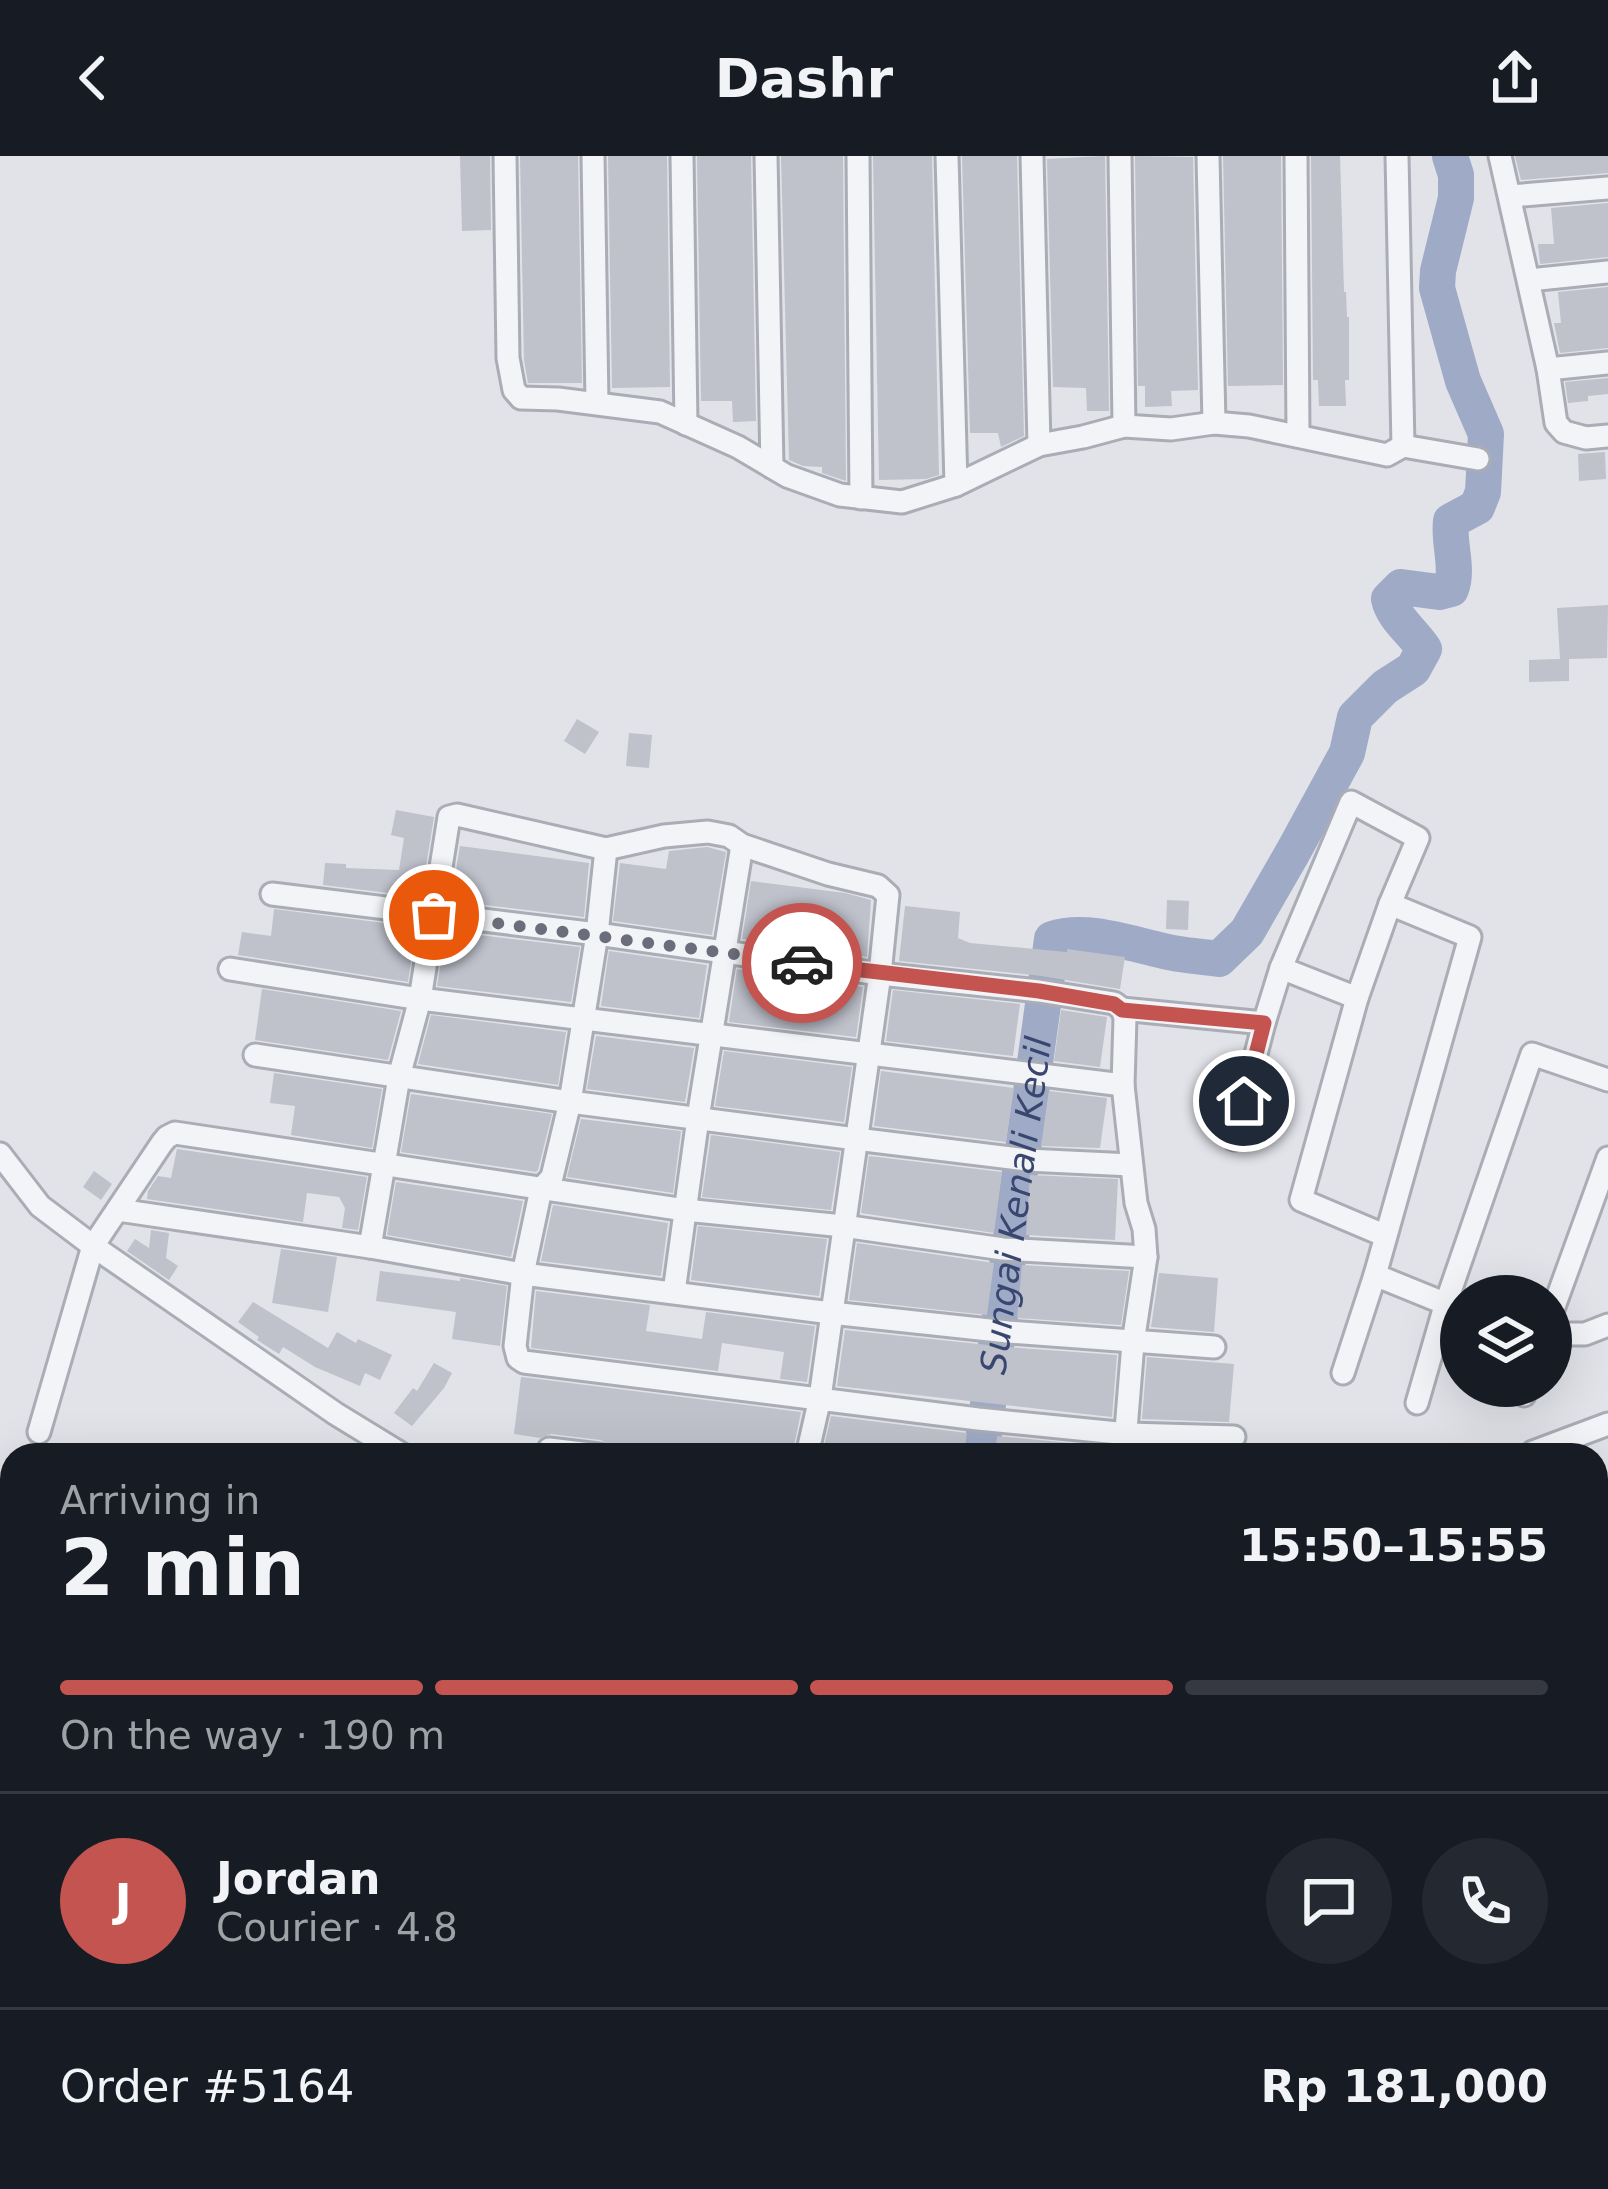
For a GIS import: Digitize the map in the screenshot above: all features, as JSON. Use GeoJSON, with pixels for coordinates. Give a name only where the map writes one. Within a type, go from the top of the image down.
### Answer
{"type":"FeatureCollection","features":[{"type":"Feature","properties":{"kind":"street"},"geometry":{"type":"LineString","coordinates":[[505,156],[508,358],[514,390],[521,398],[660,412],[738,447],[787,476],[840,495],[902,502],[956,485],[1039,445],[1124,426],[1172,429],[1214,423],[1298,434],[1387,455],[1403,446],[1478,459]]}},
{"type":"Feature","properties":{"kind":"street"},"geometry":{"type":"LineString","coordinates":[[593,156],[597,403]]}},
{"type":"Feature","properties":{"kind":"street"},"geometry":{"type":"LineString","coordinates":[[682,156],[686,424]]}},
{"type":"Feature","properties":{"kind":"street"},"geometry":{"type":"LineString","coordinates":[[766,156],[772,467]]}},
{"type":"Feature","properties":{"kind":"street"},"geometry":{"type":"LineString","coordinates":[[858,156],[861,498]]}},
{"type":"Feature","properties":{"kind":"street"},"geometry":{"type":"LineString","coordinates":[[947,156],[956,485]]}},
{"type":"Feature","properties":{"kind":"street"},"geometry":{"type":"LineString","coordinates":[[1032,156],[1039,445]]}},
{"type":"Feature","properties":{"kind":"street"},"geometry":{"type":"LineString","coordinates":[[1120,156],[1124,426]]}},
{"type":"Feature","properties":{"kind":"street"},"geometry":{"type":"LineString","coordinates":[[1208,156],[1214,423]]}},
{"type":"Feature","properties":{"kind":"street"},"geometry":{"type":"LineString","coordinates":[[1296,156],[1298,434]]}},
{"type":"Feature","properties":{"kind":"street"},"geometry":{"type":"LineString","coordinates":[[1397,156],[1403,446]]}},
{"type":"Feature","properties":{"kind":"street"},"geometry":{"type":"LineString","coordinates":[[1500,156],[1556,423],[1564,432],[1586,438],[1608,436]]}},
{"type":"Feature","properties":{"kind":"street"},"geometry":{"type":"LineString","coordinates":[[1510,196],[1608,188]]}},
{"type":"Feature","properties":{"kind":"street"},"geometry":{"type":"LineString","coordinates":[[1529,280],[1608,272]]}},
{"type":"Feature","properties":{"kind":"street"},"geometry":{"type":"LineString","coordinates":[[1548,369],[1608,363]]}},
{"type":"Feature","properties":{"kind":"street"},"geometry":{"type":"LineString","coordinates":[[1234,1139],[1281,968],[1351,802],[1418,838],[1357,998],[1301,1200],[1386,1237]]}},
{"type":"Feature","properties":{"kind":"street"},"geometry":{"type":"LineString","coordinates":[[370,1247],[451,815],[606,850],[692,832],[729,836],[828,874],[878,886],[888,895],[880,974],[810,1443]]}},
{"type":"Feature","properties":{"kind":"street"},"geometry":{"type":"LineString","coordinates":[[674,1292],[742,844]]}},
{"type":"Feature","properties":{"kind":"street"},"geometry":{"type":"LineString","coordinates":[[606,850],[571,1102],[552,1177],[541,1189],[523,1274],[516,1353],[524,1362],[987,1419],[1115,1443]]}},
{"type":"Feature","properties":{"kind":"street"},"geometry":{"type":"LineString","coordinates":[[272,894],[1043,991],[1114,1004],[1122,1010],[1264,1023]]}},
{"type":"Feature","properties":{"kind":"street"},"geometry":{"type":"LineString","coordinates":[[1343,1373],[1470,938],[1390,904]]}},
{"type":"Feature","properties":{"kind":"street"},"geometry":{"type":"LineString","coordinates":[[1281,968],[1357,998]]}},
{"type":"Feature","properties":{"kind":"street"},"geometry":{"type":"LineString","coordinates":[[230,969],[420,999],[1123,1085]]}},
{"type":"Feature","properties":{"kind":"street"},"geometry":{"type":"LineString","coordinates":[[1122,1010],[1123,1085],[1146,1257],[1133,1343],[1126,1443]]}},
{"type":"Feature","properties":{"kind":"street"},"geometry":{"type":"LineString","coordinates":[[1463,1275],[1532,1054],[1608,1080]]}},
{"type":"Feature","properties":{"kind":"street"},"geometry":{"type":"LineString","coordinates":[[255,1055],[571,1102],[1019,1159],[1131,1165]]}},
{"type":"Feature","properties":{"kind":"street"},"geometry":{"type":"LineString","coordinates":[[38,1432],[93,1246],[162,1143],[175,1133],[685,1210],[1008,1250],[1146,1257]]}},
{"type":"Feature","properties":{"kind":"street"},"geometry":{"type":"LineString","coordinates":[[0,1154],[40,1206],[93,1246],[383,1443]]}},
{"type":"Feature","properties":{"kind":"street"},"geometry":{"type":"LineString","coordinates":[[1566,1275],[1608,1158]]}},
{"type":"Feature","properties":{"kind":"street"},"geometry":{"type":"LineString","coordinates":[[118,1210],[523,1274],[831,1313],[1214,1347]]}},
{"type":"Feature","properties":{"kind":"street"},"geometry":{"type":"LineString","coordinates":[[1375,1275],[1440,1302]]}},
{"type":"Feature","properties":{"kind":"street"},"geometry":{"type":"LineString","coordinates":[[1572,1334],[1608,1325]]}},
{"type":"Feature","properties":{"kind":"street"},"geometry":{"type":"LineString","coordinates":[[1418,1403],[1440,1343]]}},
{"type":"Feature","properties":{"kind":"street"},"geometry":{"type":"LineString","coordinates":[[1557,1443],[1608,1424]]}},
{"type":"Feature","properties":{"kind":"street"},"geometry":{"type":"LineString","coordinates":[[1153,1443],[1234,1437]]}},
{"type":"Feature","properties":{"kind":"building"},"geometry":{"type":"Polygon","coordinates":[[[460,156],[490,156],[491,230],[462,231],[460,156]]]}},
{"type":"Feature","properties":{"kind":"building"},"geometry":{"type":"Polygon","coordinates":[[[520,156],[578,156],[582,383],[528,383],[520,156]]]}},
{"type":"Feature","properties":{"kind":"building"},"geometry":{"type":"Polygon","coordinates":[[[608,156],[667,156],[670,387],[612,388],[608,156]]]}},
{"type":"Feature","properties":{"kind":"building"},"geometry":{"type":"Polygon","coordinates":[[[697,156],[751,156],[756,421],[733,422],[732,401],[701,401],[697,156]]]}},
{"type":"Feature","properties":{"kind":"building"},"geometry":{"type":"Polygon","coordinates":[[[781,156],[843,156],[846,481],[822,473],[822,467],[789,460],[781,156]]]}},
{"type":"Feature","properties":{"kind":"building"},"geometry":{"type":"Polygon","coordinates":[[[873,156],[932,156],[939,475],[926,479],[879,480],[873,156]]]}},
{"type":"Feature","properties":{"kind":"building"},"geometry":{"type":"Polygon","coordinates":[[[962,156],[1017,156],[1024,436],[1001,447],[998,433],[970,433],[962,156]]]}},
{"type":"Feature","properties":{"kind":"building"},"geometry":{"type":"Polygon","coordinates":[[[1105,156],[1109,411],[1087,411],[1086,388],[1053,387],[1047,159],[1105,156]]]}},
{"type":"Feature","properties":{"kind":"building"},"geometry":{"type":"Polygon","coordinates":[[[1135,156],[1193,157],[1198,390],[1171,391],[1172,406],[1145,407],[1145,386],[1138,386],[1135,156]]]}},
{"type":"Feature","properties":{"kind":"building"},"geometry":{"type":"Polygon","coordinates":[[[1223,156],[1281,156],[1283,385],[1228,386],[1223,156]]]}},
{"type":"Feature","properties":{"kind":"building"},"geometry":{"type":"Polygon","coordinates":[[[1311,156],[1340,156],[1349,317],[1346,406],[1319,406],[1318,380],[1313,380],[1311,156]]]}},
{"type":"Feature","properties":{"kind":"building"},"geometry":{"type":"Polygon","coordinates":[[[1515,156],[1608,156],[1608,173],[1521,180],[1515,156]]]}},
{"type":"Feature","properties":{"kind":"building"},"geometry":{"type":"Polygon","coordinates":[[[1608,203],[1608,257],[1540,264],[1538,244],[1554,244],[1551,208],[1608,203]]]}},
{"type":"Feature","properties":{"kind":"building"},"geometry":{"type":"Polygon","coordinates":[[[1608,287],[1608,348],[1560,353],[1554,323],[1561,323],[1558,292],[1608,287]]]}},
{"type":"Feature","properties":{"kind":"building"},"geometry":{"type":"Polygon","coordinates":[[[1608,378],[1608,394],[1568,403],[1565,382],[1608,378]]]}},
{"type":"Feature","properties":{"kind":"building"},"geometry":{"type":"Polygon","coordinates":[[[1605,452],[1606,479],[1579,481],[1578,454],[1605,452]]]}},
{"type":"Feature","properties":{"kind":"building"},"geometry":{"type":"Polygon","coordinates":[[[1608,605],[1607,658],[1569,659],[1569,681],[1529,682],[1529,660],[1560,659],[1557,608],[1608,605]]]}},
{"type":"Feature","properties":{"kind":"building"},"geometry":{"type":"Polygon","coordinates":[[[577,719],[599,732],[585,754],[564,741],[577,719]]]}},
{"type":"Feature","properties":{"kind":"building"},"geometry":{"type":"Polygon","coordinates":[[[629,733],[652,735],[649,768],[626,766],[629,733]]]}},
{"type":"Feature","properties":{"kind":"building"},"geometry":{"type":"Polygon","coordinates":[[[396,810],[434,817],[421,897],[323,885],[325,863],[399,870],[404,838],[391,835],[396,810]]]}},
{"type":"Feature","properties":{"kind":"building"},"geometry":{"type":"Polygon","coordinates":[[[460,846],[589,863],[584,917],[451,901],[460,846]]]}},
{"type":"Feature","properties":{"kind":"building"},"geometry":{"type":"Polygon","coordinates":[[[707,847],[726,852],[712,935],[613,921],[620,863],[666,869],[669,851],[707,847]]]}},
{"type":"Feature","properties":{"kind":"building"},"geometry":{"type":"Polygon","coordinates":[[[751,881],[871,900],[867,957],[742,939],[751,881]]]}},
{"type":"Feature","properties":{"kind":"building"},"geometry":{"type":"Polygon","coordinates":[[[1167,900],[1189,901],[1188,930],[1166,929],[1167,900]]]}},
{"type":"Feature","properties":{"kind":"building"},"geometry":{"type":"Polygon","coordinates":[[[905,906],[960,912],[958,938],[970,943],[1125,957],[1120,989],[899,961],[905,906]]]}},
{"type":"Feature","properties":{"kind":"building"},"geometry":{"type":"Polygon","coordinates":[[[274,909],[416,927],[408,982],[238,955],[242,932],[271,936],[274,909]]]}},
{"type":"Feature","properties":{"kind":"building"},"geometry":{"type":"Polygon","coordinates":[[[446,931],[580,947],[571,1002],[437,986],[446,931]]]}},
{"type":"Feature","properties":{"kind":"building"},"geometry":{"type":"Polygon","coordinates":[[[609,951],[707,965],[699,1018],[601,1006],[609,951]]]}},
{"type":"Feature","properties":{"kind":"building"},"geometry":{"type":"Polygon","coordinates":[[[737,969],[863,987],[856,1037],[729,1022],[737,969]]]}},
{"type":"Feature","properties":{"kind":"building"},"geometry":{"type":"Polygon","coordinates":[[[262,989],[401,1011],[388,1060],[255,1040],[262,989]]]}},
{"type":"Feature","properties":{"kind":"building"},"geometry":{"type":"Polygon","coordinates":[[[893,990],[1020,1004],[1013,1056],[886,1041],[893,990]]]}},
{"type":"Feature","properties":{"kind":"building"},"geometry":{"type":"Polygon","coordinates":[[[1061,1010],[1107,1017],[1100,1067],[1054,1061],[1061,1010]]]}},
{"type":"Feature","properties":{"kind":"building"},"geometry":{"type":"Polygon","coordinates":[[[431,1015],[566,1032],[558,1085],[418,1064],[431,1015]]]}},
{"type":"Feature","properties":{"kind":"building"},"geometry":{"type":"Polygon","coordinates":[[[596,1036],[694,1048],[685,1102],[587,1089],[596,1036]]]}},
{"type":"Feature","properties":{"kind":"building"},"geometry":{"type":"Polygon","coordinates":[[[724,1051],[852,1067],[844,1122],[715,1106],[724,1051]]]}},
{"type":"Feature","properties":{"kind":"building"},"geometry":{"type":"Polygon","coordinates":[[[881,1071],[1014,1088],[1006,1142],[874,1126],[881,1071]]]}},
{"type":"Feature","properties":{"kind":"building"},"geometry":{"type":"Polygon","coordinates":[[[274,1073],[382,1089],[372,1148],[291,1135],[295,1106],[270,1103],[274,1073]]]}},
{"type":"Feature","properties":{"kind":"building"},"geometry":{"type":"Polygon","coordinates":[[[1049,1091],[1107,1098],[1100,1148],[1041,1146],[1049,1091]]]}},
{"type":"Feature","properties":{"kind":"building"},"geometry":{"type":"Polygon","coordinates":[[[411,1094],[552,1114],[538,1170],[401,1152],[411,1094]]]}},
{"type":"Feature","properties":{"kind":"building"},"geometry":{"type":"Polygon","coordinates":[[[581,1119],[681,1131],[673,1193],[567,1177],[581,1119]]]}},
{"type":"Feature","properties":{"kind":"building"},"geometry":{"type":"Polygon","coordinates":[[[711,1135],[840,1152],[831,1210],[702,1197],[711,1135]]]}},
{"type":"Feature","properties":{"kind":"building"},"geometry":{"type":"Polygon","coordinates":[[[177,1149],[367,1177],[358,1230],[342,1228],[345,1208],[339,1197],[307,1193],[303,1222],[147,1199],[158,1176],[171,1178],[177,1149]]]}},
{"type":"Feature","properties":{"kind":"building"},"geometry":{"type":"Polygon","coordinates":[[[869,1156],[1002,1172],[994,1233],[861,1213],[869,1156]]]}},
{"type":"Feature","properties":{"kind":"building"},"geometry":{"type":"Polygon","coordinates":[[[94,1171],[112,1184],[101,1200],[83,1187],[94,1171]]]}},
{"type":"Feature","properties":{"kind":"building"},"geometry":{"type":"Polygon","coordinates":[[[1030,1175],[1118,1179],[1115,1240],[1026,1235],[1030,1175]]]}},
{"type":"Feature","properties":{"kind":"building"},"geometry":{"type":"Polygon","coordinates":[[[396,1182],[523,1201],[511,1257],[387,1235],[396,1182]]]}},
{"type":"Feature","properties":{"kind":"building"},"geometry":{"type":"Polygon","coordinates":[[[553,1205],[668,1223],[661,1276],[541,1261],[553,1205]]]}},
{"type":"Feature","properties":{"kind":"building"},"geometry":{"type":"Polygon","coordinates":[[[698,1226],[827,1239],[819,1296],[691,1280],[698,1226]]]}},
{"type":"Feature","properties":{"kind":"building"},"geometry":{"type":"Polygon","coordinates":[[[151,1230],[169,1233],[166,1258],[178,1266],[169,1280],[127,1251],[135,1239],[149,1248],[151,1230]]]}},
{"type":"Feature","properties":{"kind":"building"},"geometry":{"type":"Polygon","coordinates":[[[857,1243],[994,1263],[987,1315],[849,1300],[857,1243]]]}},
{"type":"Feature","properties":{"kind":"building"},"geometry":{"type":"Polygon","coordinates":[[[281,1249],[337,1257],[328,1312],[272,1303],[281,1249]]]}},
{"type":"Feature","properties":{"kind":"building"},"geometry":{"type":"Polygon","coordinates":[[[1022,1265],[1129,1271],[1121,1325],[1017,1318],[1022,1265]]]}},
{"type":"Feature","properties":{"kind":"building"},"geometry":{"type":"Polygon","coordinates":[[[380,1271],[507,1286],[500,1346],[452,1339],[456,1312],[376,1301],[380,1271]]]}},
{"type":"Feature","properties":{"kind":"building"},"geometry":{"type":"Polygon","coordinates":[[[1159,1273],[1218,1278],[1214,1332],[1151,1327],[1159,1273]]]}},
{"type":"Feature","properties":{"kind":"building"},"geometry":{"type":"Polygon","coordinates":[[[536,1291],[650,1305],[646,1331],[702,1339],[706,1312],[815,1326],[807,1382],[780,1379],[784,1352],[722,1343],[718,1371],[531,1348],[536,1291]]]}},
{"type":"Feature","properties":{"kind":"building"},"geometry":{"type":"Polygon","coordinates":[[[253,1302],[328,1348],[337,1332],[392,1355],[380,1380],[365,1373],[360,1386],[283,1347],[279,1354],[238,1322],[253,1302]]]}},
{"type":"Feature","properties":{"kind":"building"},"geometry":{"type":"Polygon","coordinates":[[[845,1330],[1117,1355],[1112,1417],[837,1386],[845,1330]]]}},
{"type":"Feature","properties":{"kind":"building"},"geometry":{"type":"Polygon","coordinates":[[[1147,1357],[1234,1364],[1229,1422],[1142,1419],[1147,1357]]]}},
{"type":"Feature","properties":{"kind":"building"},"geometry":{"type":"Polygon","coordinates":[[[434,1363],[452,1373],[412,1426],[394,1413],[413,1388],[417,1391],[434,1363]]]}},
{"type":"Feature","properties":{"kind":"building"},"geometry":{"type":"Polygon","coordinates":[[[521,1377],[801,1412],[795,1443],[606,1443],[551,1434],[540,1438],[514,1434],[521,1377]]]}},
{"type":"Feature","properties":{"kind":"building"},"geometry":{"type":"Polygon","coordinates":[[[831,1416],[967,1433],[966,1443],[825,1443],[831,1416]]]}},
{"type":"Feature","properties":{"kind":"building"},"geometry":{"type":"Polygon","coordinates":[[[997,1436],[1069,1443],[996,1443],[997,1436]]]}},
{"type":"Feature","properties":{"kind":"waterway","name":"Sungai Kenali Kecil"},"geometry":{"type":"LineString","coordinates":[[983,1443],[1052,939],[1099,936],[1219,959],[1247,932],[1293,852],[1347,753],[1355,717],[1385,687],[1413,669],[1424,649],[1389,599],[1401,587],[1451,589],[1451,521],[1477,507],[1483,492],[1486,434],[1463,381],[1437,288],[1456,198],[1450,156]]}},
{"type":"Feature","properties":{"kind":"way so far"},"geometry":{"type":"LineString","coordinates":[[434,915],[802,963]]}},
{"type":"Feature","properties":{"kind":"route"},"geometry":{"type":"LineString","coordinates":[[802,963],[1039,991],[1114,1004],[1122,1010],[1264,1023],[1244,1101]]}}]}
